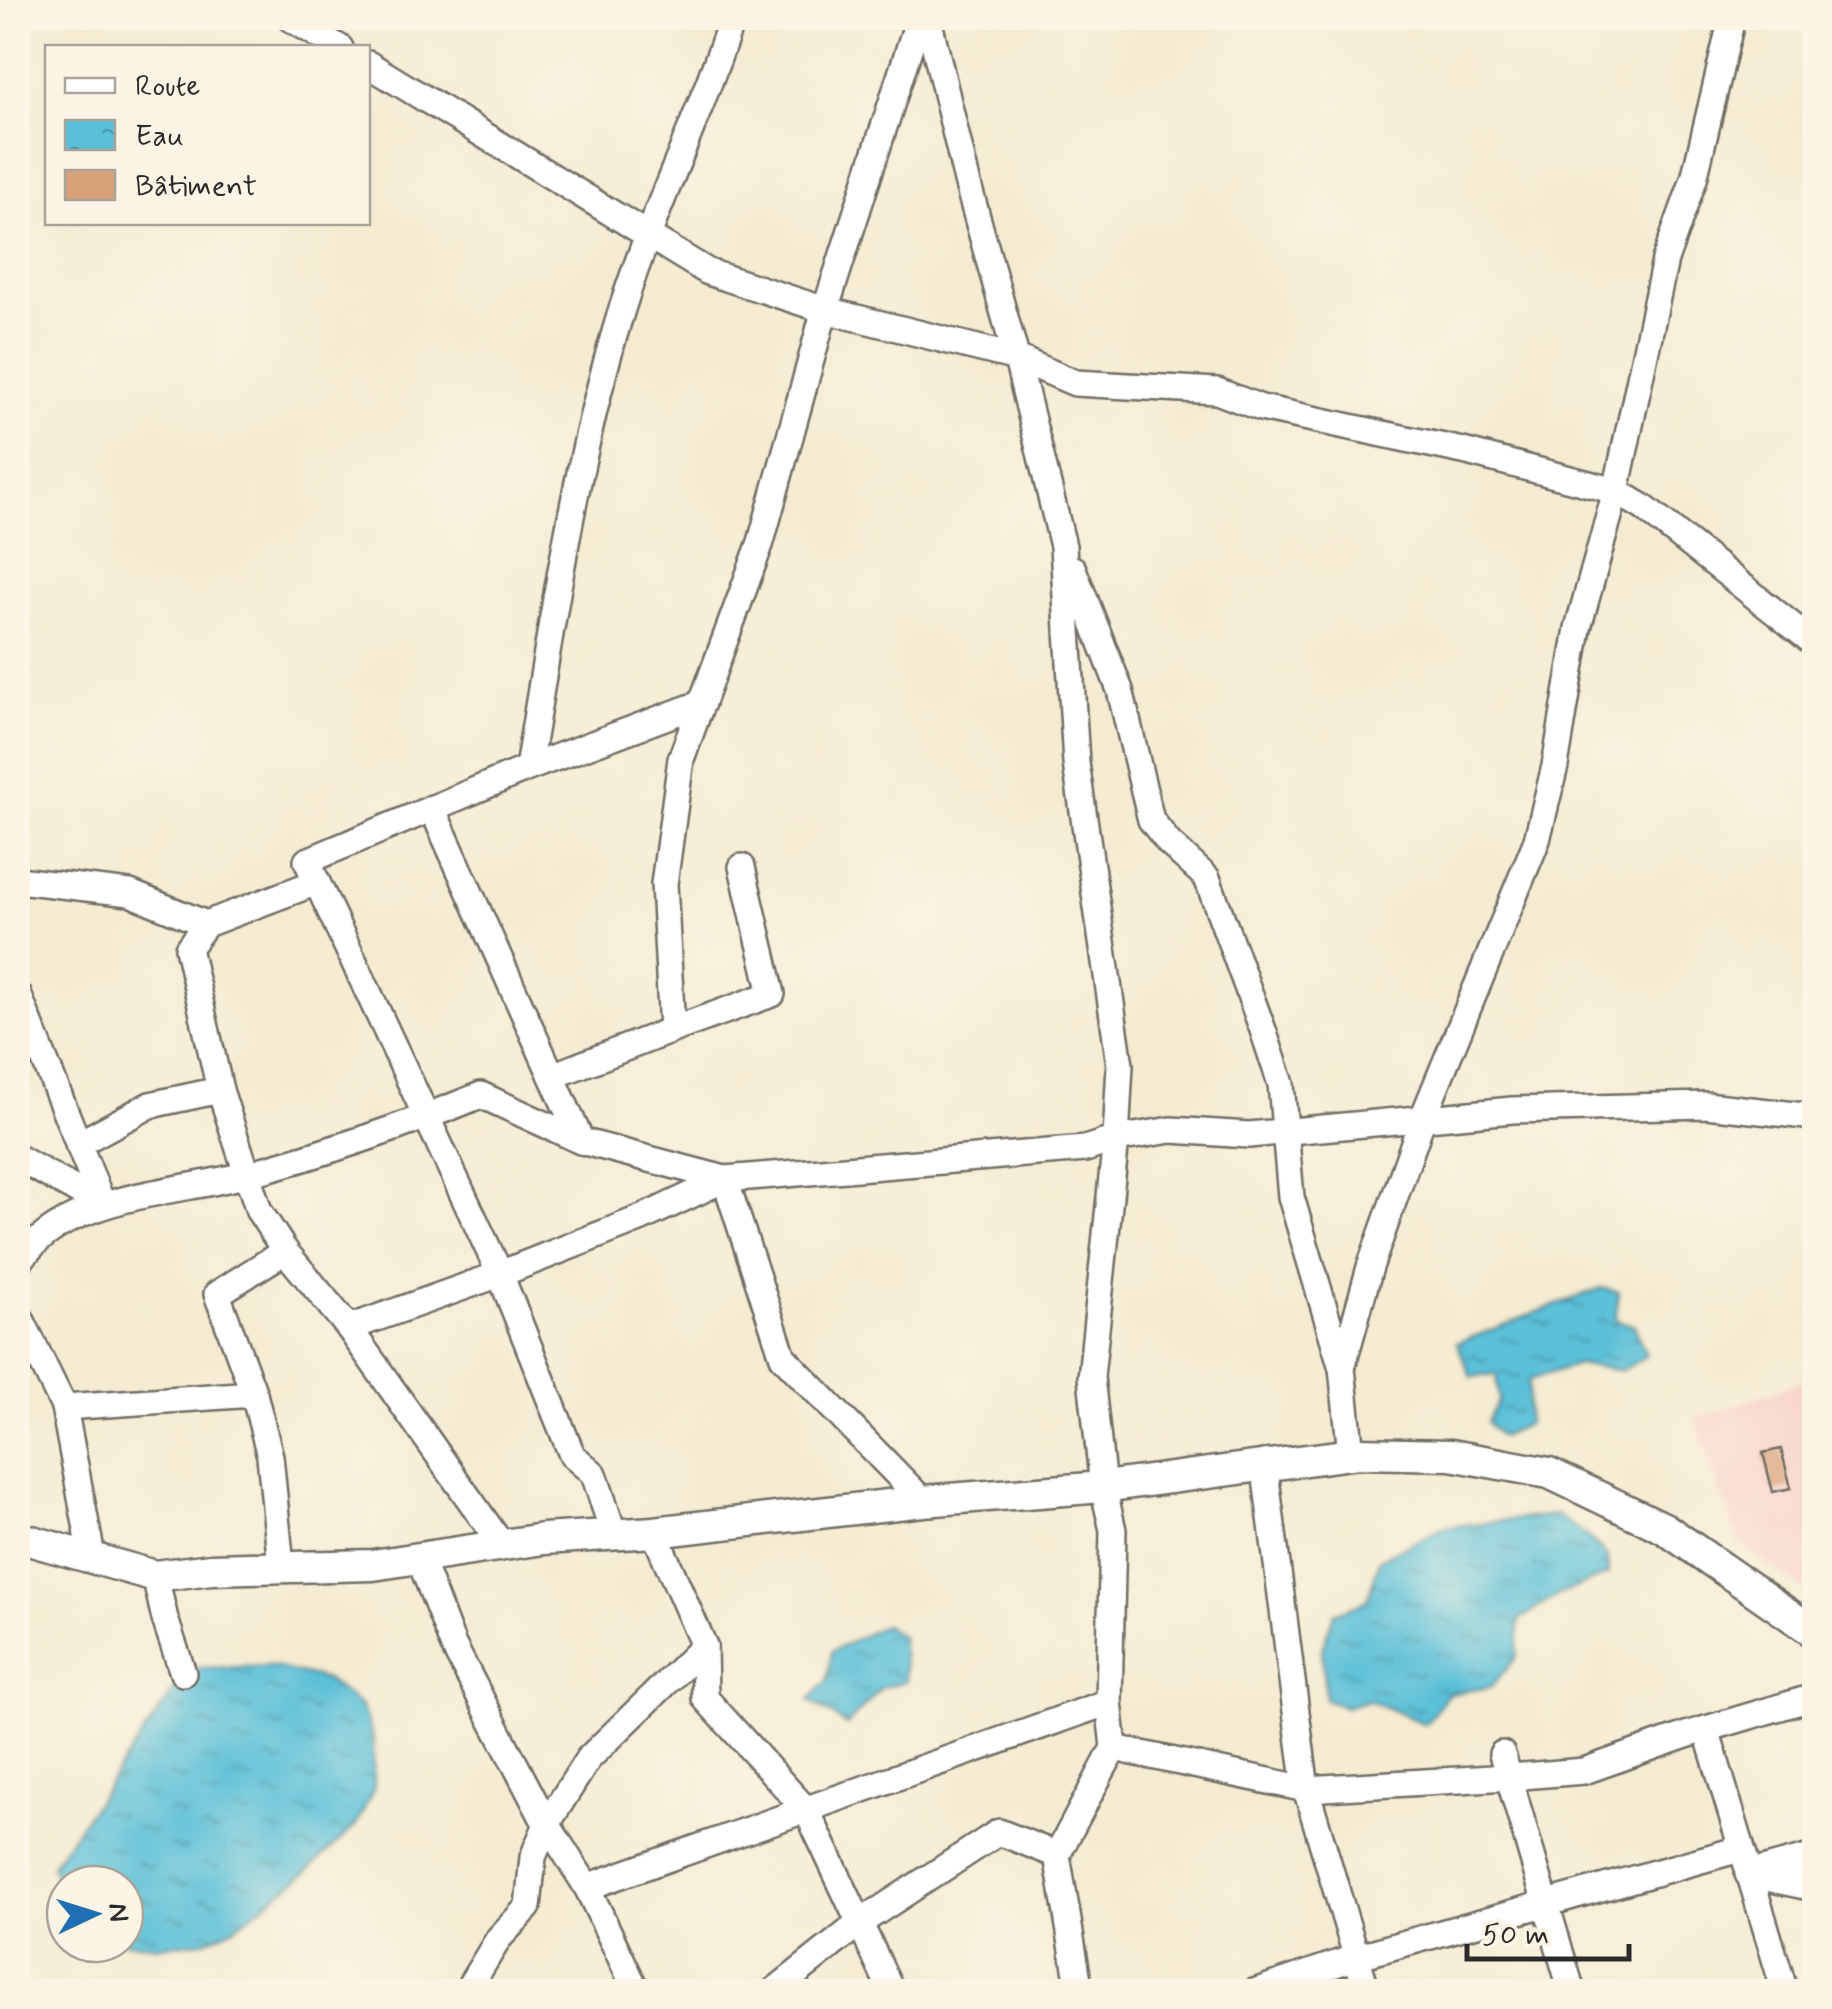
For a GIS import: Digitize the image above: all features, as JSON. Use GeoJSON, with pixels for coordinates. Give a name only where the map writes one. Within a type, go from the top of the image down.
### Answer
{"type":"FeatureCollection","features":[{"type":"Feature","properties":{"kind":"street"},"geometry":{"type":"LineString","coordinates":[[290,18],[335,45]]}},
{"type":"Feature","properties":{"kind":"street"},"geometry":{"type":"LineString","coordinates":[[528,768],[580,467],[617,323],[647,233],[732,18]]}},
{"type":"Feature","properties":{"kind":"street"},"geometry":{"type":"LineString","coordinates":[[672,1030],[664,884],[681,759],[761,542],[825,310],[919,18]]}},
{"type":"Feature","properties":{"kind":"street"},"geometry":{"type":"LineString","coordinates":[[928,18],[1064,546],[1120,690],[1151,820],[1169,844],[1207,878],[1281,1084],[1292,1197],[1342,1368],[1351,1454]]}},
{"type":"Feature","properties":{"kind":"street"},"geometry":{"type":"LineString","coordinates":[[1342,1368],[1370,1267],[1422,1120],[1537,840],[1555,766],[1578,628],[1616,492],[1666,260],[1694,179],[1732,18]]}},
{"type":"Feature","properties":{"kind":"street"},"geometry":{"type":"LineString","coordinates":[[370,65],[708,272],[825,310],[1017,358],[1076,383],[1217,392],[1261,408],[1463,451],[1616,492],[1656,517],[1814,643]]}},
{"type":"Feature","properties":{"kind":"street"},"geometry":{"type":"LineString","coordinates":[[1064,546],[1076,763],[1120,1066],[1091,1376],[1103,1487],[1114,1530],[1108,1702],[1114,1748],[1057,1856],[1080,1992]]}},
{"type":"Feature","properties":{"kind":"street"},"geometry":{"type":"LineString","coordinates":[[614,1535],[594,1474],[572,1455],[500,1274],[307,861],[528,768],[702,703]]}},
{"type":"Feature","properties":{"kind":"street"},"geometry":{"type":"LineString","coordinates":[[432,808],[582,1141]]}},
{"type":"Feature","properties":{"kind":"street"},"geometry":{"type":"LineString","coordinates":[[552,1076],[772,994],[742,867]]}},
{"type":"Feature","properties":{"kind":"street"},"geometry":{"type":"LineString","coordinates":[[18,880],[130,893],[206,924]]}},
{"type":"Feature","properties":{"kind":"street"},"geometry":{"type":"LineString","coordinates":[[317,882],[206,924],[188,948],[220,1090],[258,1211],[285,1251],[349,1328],[501,1544]]}},
{"type":"Feature","properties":{"kind":"street"},"geometry":{"type":"LineString","coordinates":[[18,994],[103,1205]]}},
{"type":"Feature","properties":{"kind":"street"},"geometry":{"type":"LineString","coordinates":[[78,1144],[150,1105],[220,1090]]}},
{"type":"Feature","properties":{"kind":"street"},"geometry":{"type":"LineString","coordinates":[[18,1264],[44,1234],[103,1205],[247,1175],[428,1117],[480,1095],[582,1141],[725,1180]]}},
{"type":"Feature","properties":{"kind":"street"},"geometry":{"type":"LineString","coordinates":[[349,1328],[500,1274],[642,1218],[725,1180],[1085,1148],[1171,1130],[1249,1135],[1512,1110],[1706,1105],[1814,1116]]}},
{"type":"Feature","properties":{"kind":"street"},"geometry":{"type":"LineString","coordinates":[[18,1158],[103,1205]]}},
{"type":"Feature","properties":{"kind":"street"},"geometry":{"type":"LineString","coordinates":[[725,1180],[783,1357],[923,1502]]}},
{"type":"Feature","properties":{"kind":"street"},"geometry":{"type":"LineString","coordinates":[[280,1566],[270,1456],[254,1394],[217,1294],[285,1251]]}},
{"type":"Feature","properties":{"kind":"street"},"geometry":{"type":"LineString","coordinates":[[18,1312],[64,1407],[92,1556]]}},
{"type":"Feature","properties":{"kind":"street"},"geometry":{"type":"LineString","coordinates":[[64,1407],[254,1394]]}},
{"type":"Feature","properties":{"kind":"street"},"geometry":{"type":"LineString","coordinates":[[18,1537],[155,1576],[280,1566],[373,1564],[420,1560],[501,1544],[1103,1487],[1351,1454],[1451,1455],[1550,1473],[1664,1528],[1814,1632]]}},
{"type":"Feature","properties":{"kind":"street"},"geometry":{"type":"LineString","coordinates":[[1264,1463],[1306,1790],[1367,1992]]}},
{"type":"Feature","properties":{"kind":"street"},"geometry":{"type":"LineString","coordinates":[[654,1532],[704,1646],[705,1698],[807,1811],[892,1992]]}},
{"type":"Feature","properties":{"kind":"street"},"geometry":{"type":"LineString","coordinates":[[420,1560],[453,1645],[547,1824],[587,1886],[636,1992]]}},
{"type":"Feature","properties":{"kind":"street"},"geometry":{"type":"LineString","coordinates":[[155,1576],[164,1619],[183,1673]]}},
{"type":"Feature","properties":{"kind":"street"},"geometry":{"type":"LineString","coordinates":[[466,1992],[500,1938],[528,1906],[533,1857],[547,1824],[588,1759],[704,1646]]}},
{"type":"Feature","properties":{"kind":"street"},"geometry":{"type":"LineString","coordinates":[[1114,1748],[1306,1790],[1505,1766],[1584,1772],[1706,1729],[1814,1697]]}},
{"type":"Feature","properties":{"kind":"street"},"geometry":{"type":"LineString","coordinates":[[587,1886],[1108,1702]]}},
{"type":"Feature","properties":{"kind":"street"},"geometry":{"type":"LineString","coordinates":[[1706,1729],[1785,1992]]}},
{"type":"Feature","properties":{"kind":"street"},"geometry":{"type":"LineString","coordinates":[[1505,1766],[1572,1992]]}},
{"type":"Feature","properties":{"kind":"street"},"geometry":{"type":"LineString","coordinates":[[774,1992],[861,1922],[999,1832],[1057,1856]]}},
{"type":"Feature","properties":{"kind":"street"},"geometry":{"type":"LineString","coordinates":[[1254,1992],[1356,1957],[1740,1849]]}},
{"type":"Feature","properties":{"kind":"street"},"geometry":{"type":"LineString","coordinates":[[1748,1874],[1814,1856]]}},
{"type":"Feature","properties":{"kind":"street"},"geometry":{"type":"LineString","coordinates":[[1748,1874],[1814,1888]]}},
{"type":"Feature","properties":{"kind":"shaded area"},"geometry":{"type":"Polygon","coordinates":[[[1814,1377],[1814,1597],[1739,1544],[1695,1420],[1814,1377]]]}},
{"type":"Feature","properties":{"kind":"water"},"geometry":{"type":"Polygon","coordinates":[[[1601,1288],[1618,1292],[1616,1320],[1634,1325],[1646,1355],[1622,1371],[1577,1364],[1529,1380],[1527,1424],[1501,1437],[1487,1422],[1499,1400],[1496,1374],[1471,1377],[1457,1343],[1601,1288]]]}},
{"type":"Feature","properties":{"kind":"water"},"geometry":{"type":"Polygon","coordinates":[[[1556,1515],[1582,1532],[1607,1556],[1608,1574],[1560,1594],[1519,1620],[1517,1656],[1491,1687],[1448,1694],[1425,1724],[1369,1700],[1345,1707],[1325,1699],[1322,1649],[1334,1613],[1367,1601],[1380,1559],[1445,1527],[1556,1515]]]}},
{"type":"Feature","properties":{"kind":"water"},"geometry":{"type":"Polygon","coordinates":[[[884,1625],[901,1636],[906,1681],[881,1688],[847,1725],[809,1700],[827,1681],[832,1651],[884,1625]]]}},
{"type":"Feature","properties":{"kind":"water"},"geometry":{"type":"Polygon","coordinates":[[[270,1666],[327,1680],[361,1706],[373,1737],[374,1788],[357,1824],[307,1872],[235,1927],[205,1941],[145,1944],[145,1864],[53,1864],[177,1686],[196,1668],[270,1666]]]}},
{"type":"Feature","properties":{"kind":"building"},"geometry":{"type":"Polygon","coordinates":[[[1781,1449],[1791,1488],[1773,1492],[1763,1453],[1781,1449]]]}}]}
